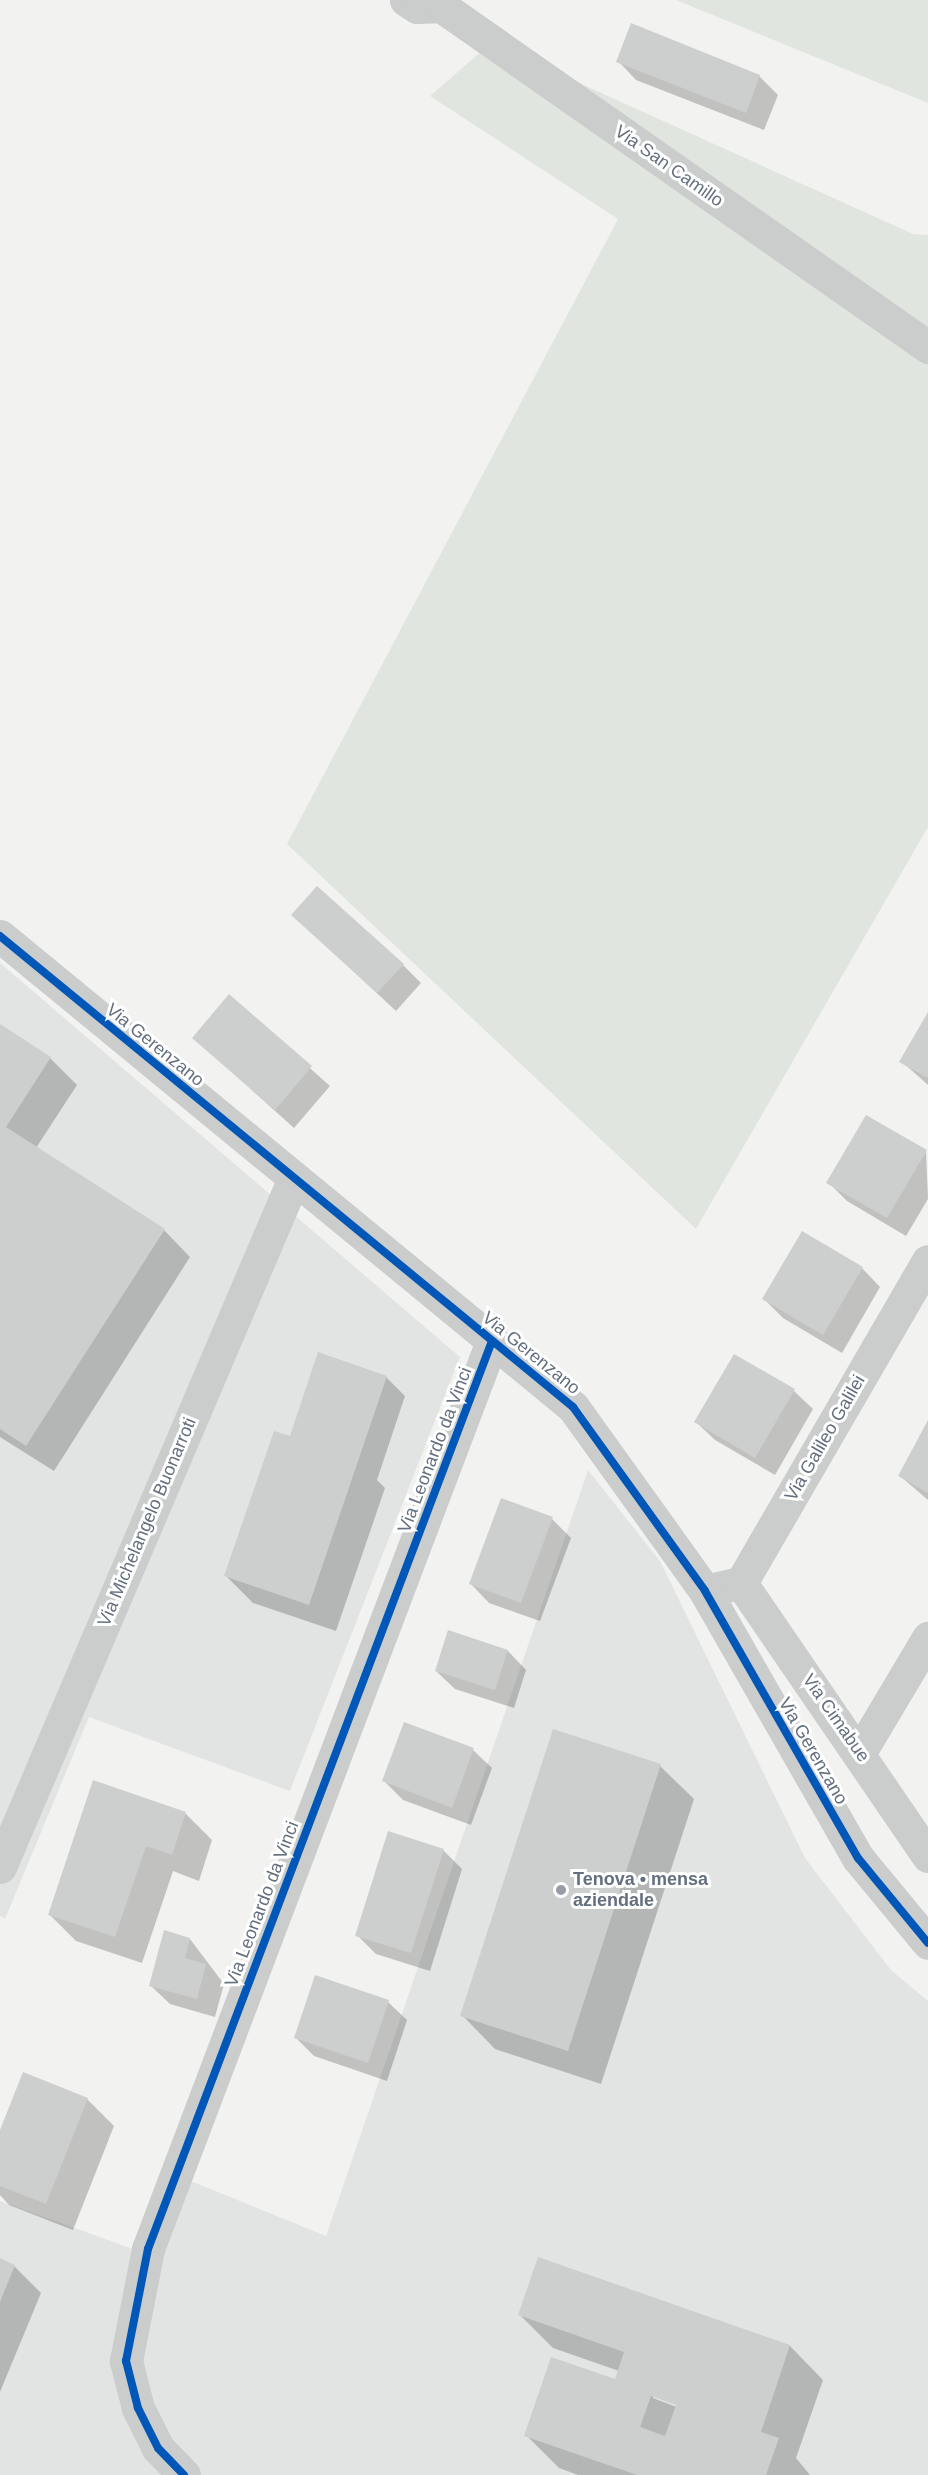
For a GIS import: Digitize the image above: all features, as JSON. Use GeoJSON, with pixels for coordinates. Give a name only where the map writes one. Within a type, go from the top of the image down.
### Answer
{"type":"FeatureCollection","features":[{"type":"Feature","properties":{"kind":"street","name":"Via San Camillo"},"geometry":{"type":"LineString","coordinates":[[406,0],[417,7],[442,3],[928,347]]}},
{"type":"Feature","properties":{"kind":"street","name":"Via Gerenzano"},"geometry":{"type":"LineString","coordinates":[[0,936],[573,1407],[705,1591],[858,1858],[928,1943]]}},
{"type":"Feature","properties":{"kind":"street","name":"Via Michelangelo Buonarroti"},"geometry":{"type":"LineString","coordinates":[[0,1867],[294,1178]]}},
{"type":"Feature","properties":{"kind":"street","name":"Via Galileo Galilei"},"geometry":{"type":"LineString","coordinates":[[741,1583],[928,1261]]}},
{"type":"Feature","properties":{"kind":"street","name":"Via Leonardo da Vinci"},"geometry":{"type":"LineString","coordinates":[[184,2475],[158,2448],[138,2408],[126,2361],[148,2249],[492,1341]]}},
{"type":"Feature","properties":{"kind":"street"},"geometry":{"type":"LineString","coordinates":[[705,1591],[741,1583]]}},
{"type":"Feature","properties":{"kind":"street","name":"Via Cimabue"},"geometry":{"type":"LineString","coordinates":[[741,1583],[861,1752],[928,1856]]}},
{"type":"Feature","properties":{"kind":"street"},"geometry":{"type":"LineString","coordinates":[[861,1752],[928,1638]]}},
{"type":"Feature","properties":{"kind":"shaded area"},"geometry":{"type":"Polygon","coordinates":[[[676,0],[928,0],[928,103],[676,0]]]}},
{"type":"Feature","properties":{"kind":"shaded area"},"geometry":{"type":"Polygon","coordinates":[[[491,43],[913,234],[928,235],[928,827],[696,1229],[287,844],[618,219],[430,96],[491,43]]]}},
{"type":"Feature","properties":{"kind":"shaded area"},"geometry":{"type":"Polygon","coordinates":[[[0,963],[460,1357],[290,1791],[89,1717],[5,1919],[0,1916],[0,963]]]}},
{"type":"Feature","properties":{"kind":"shaded area"},"geometry":{"type":"Polygon","coordinates":[[[588,1470],[660,1561],[805,1858],[891,1970],[928,2001],[928,2475],[0,2475],[0,2201],[155,2257],[186,2179],[326,2236],[588,1470]]]}},
{"type":"Feature","properties":{"kind":"building"},"geometry":{"type":"Polygon","coordinates":[[[631,23],[760,75],[746,113],[616,62],[631,23]]]}},
{"type":"Feature","properties":{"kind":"building"},"geometry":{"type":"Polygon","coordinates":[[[317,886],[404,964],[377,993],[291,915],[317,886]]]}},
{"type":"Feature","properties":{"kind":"building"},"geometry":{"type":"Polygon","coordinates":[[[229,994],[312,1066],[275,1110],[192,1038],[229,994]]]}},
{"type":"Feature","properties":{"kind":"building"},"geometry":{"type":"Polygon","coordinates":[[[928,1012],[928,1078],[899,1062],[928,1012]]]}},
{"type":"Feature","properties":{"kind":"building"},"geometry":{"type":"Polygon","coordinates":[[[0,1024],[51,1057],[6,1127],[165,1229],[26,1446],[0,1429],[0,1024]]]}},
{"type":"Feature","properties":{"kind":"building"},"geometry":{"type":"Polygon","coordinates":[[[866,1115],[927,1150],[887,1218],[826,1183],[866,1115]]]}},
{"type":"Feature","properties":{"kind":"building"},"geometry":{"type":"Polygon","coordinates":[[[802,1231],[863,1267],[823,1335],[762,1299],[802,1231]]]}},
{"type":"Feature","properties":{"kind":"building"},"geometry":{"type":"Polygon","coordinates":[[[318,1352],[387,1376],[309,1605],[224,1576],[274,1431],[290,1436],[318,1352]]]}},
{"type":"Feature","properties":{"kind":"building"},"geometry":{"type":"Polygon","coordinates":[[[734,1354],[795,1389],[755,1458],[694,1422],[734,1354]]]}},
{"type":"Feature","properties":{"kind":"building"},"geometry":{"type":"Polygon","coordinates":[[[928,1420],[928,1493],[898,1476],[928,1420]]]}},
{"type":"Feature","properties":{"kind":"building"},"geometry":{"type":"Polygon","coordinates":[[[501,1498],[553,1517],[521,1603],[469,1584],[501,1498]]]}},
{"type":"Feature","properties":{"kind":"building"},"geometry":{"type":"Polygon","coordinates":[[[448,1630],[508,1650],[495,1690],[435,1671],[448,1630]]]}},
{"type":"Feature","properties":{"kind":"building"},"geometry":{"type":"Polygon","coordinates":[[[404,1722],[474,1748],[452,1808],[382,1781],[404,1722]]]}},
{"type":"Feature","properties":{"kind":"building","name":"Tenova • mensa aziendale"},"geometry":{"type":"Polygon","coordinates":[[[553,1729],[661,1764],[568,2051],[460,2016],[553,1729]]]}},
{"type":"Feature","properties":{"kind":"building"},"geometry":{"type":"Polygon","coordinates":[[[93,1780],[186,1812],[172,1855],[146,1846],[115,1937],[48,1915],[93,1780]]]}},
{"type":"Feature","properties":{"kind":"building"},"geometry":{"type":"Polygon","coordinates":[[[388,1831],[444,1849],[411,1953],[355,1936],[388,1831]]]}},
{"type":"Feature","properties":{"kind":"building"},"geometry":{"type":"Polygon","coordinates":[[[164,1930],[190,1938],[185,1958],[206,1964],[197,1999],[149,1986],[164,1930]]]}},
{"type":"Feature","properties":{"kind":"building"},"geometry":{"type":"Polygon","coordinates":[[[315,1975],[389,2000],[368,2063],[294,2038],[315,1975]]]}},
{"type":"Feature","properties":{"kind":"building"},"geometry":{"type":"Polygon","coordinates":[[[23,2072],[88,2098],[46,2204],[0,2186],[0,2130],[23,2072]]]}},
{"type":"Feature","properties":{"kind":"building"},"geometry":{"type":"Polygon","coordinates":[[[538,2257],[790,2345],[761,2432],[779,2438],[766,2475],[637,2475],[524,2436],[551,2357],[615,2379],[624,2352],[518,2315],[538,2257]],[[651,2396],[640,2427],[665,2436],[676,2405],[651,2396]]]}},
{"type":"Feature","properties":{"kind":"building"},"geometry":{"type":"Polygon","coordinates":[[[0,2258],[15,2265],[0,2302],[0,2258]]]}},
{"type":"Feature","properties":{"kind":"cycle path"},"geometry":{"type":"LineString","coordinates":[[0,936],[573,1407],[705,1591],[858,1858],[928,1943]]}},
{"type":"Feature","properties":{"kind":"cycle path"},"geometry":{"type":"LineString","coordinates":[[184,2475],[158,2448],[138,2408],[126,2361],[148,2249],[492,1341]]}},
{"type":"Feature","properties":{"kind":"place","name":"Tenova • mensa aziendale"},"geometry":{"type":"Point","coordinates":[561,1890]}}]}
